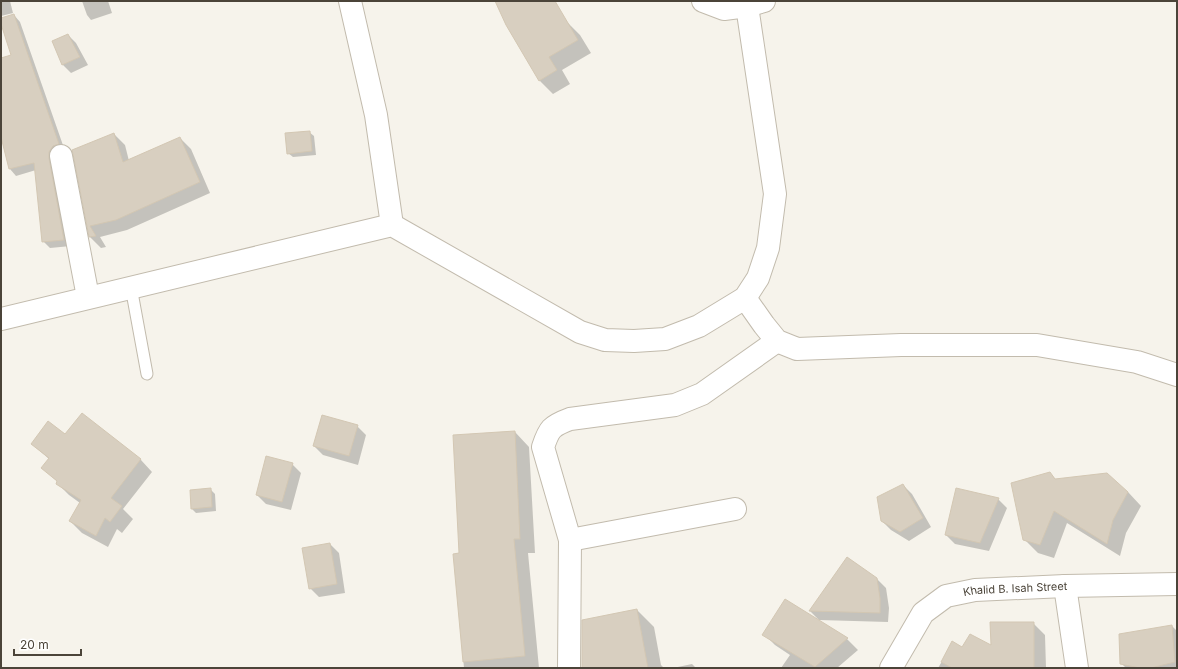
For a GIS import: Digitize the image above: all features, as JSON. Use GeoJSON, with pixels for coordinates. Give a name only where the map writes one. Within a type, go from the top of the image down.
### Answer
{"type":"FeatureCollection","features":[{"type":"Feature","properties":{"kind":"street"},"geometry":{"type":"LineString","coordinates":[[350,1],[376,115],[392,225]]}},
{"type":"Feature","properties":{"kind":"street"},"geometry":{"type":"LineString","coordinates":[[1,318],[392,225],[580,332],[605,340],[634,341],[665,339],[699,326],[745,298],[758,278],[768,248],[775,194],[756,3],[724,9],[703,1]]}},
{"type":"Feature","properties":{"kind":"street"},"geometry":{"type":"LineString","coordinates":[[61,156],[88,297]]}},
{"type":"Feature","properties":{"kind":"street"},"geometry":{"type":"LineString","coordinates":[[745,298],[777,341],[797,349],[901,345],[1037,345],[1137,362],[1177,374]]}},
{"type":"Feature","properties":{"kind":"street"},"geometry":{"type":"LineString","coordinates":[[569,668],[570,540],[543,447],[548,433],[556,424],[570,419],[675,405],[702,394],[777,341]]}},
{"type":"Feature","properties":{"kind":"street"},"geometry":{"type":"LineString","coordinates":[[570,540],[735,509]]}},
{"type":"Feature","properties":{"kind":"street","name":"Khalid B. Isah Street"},"geometry":{"type":"LineString","coordinates":[[890,668],[923,613],[946,596],[975,590],[1065,586],[1177,584]]}},
{"type":"Feature","properties":{"kind":"street"},"geometry":{"type":"LineString","coordinates":[[1065,586],[1077,668]]}},
{"type":"Feature","properties":{"kind":"lane"},"geometry":{"type":"LineString","coordinates":[[132,288],[147,374]]}},
{"type":"Feature","properties":{"kind":"building"},"geometry":{"type":"Polygon","coordinates":[[[495,1],[555,1],[578,40],[549,57],[557,70],[539,81],[506,25],[495,1]]]}},
{"type":"Feature","properties":{"kind":"building"},"geometry":{"type":"Polygon","coordinates":[[[14,14],[59,144],[53,146],[49,152],[49,158],[64,240],[42,242],[34,163],[9,169],[1,137],[1,58],[11,55],[1,24],[1,18],[14,14]]]}},
{"type":"Feature","properties":{"kind":"building"},"geometry":{"type":"Polygon","coordinates":[[[68,34],[80,57],[62,65],[52,41],[68,34]]]}},
{"type":"Feature","properties":{"kind":"building"},"geometry":{"type":"Polygon","coordinates":[[[310,131],[312,151],[287,154],[285,133],[310,131]]]}},
{"type":"Feature","properties":{"kind":"building"},"geometry":{"type":"Polygon","coordinates":[[[114,133],[123,162],[180,137],[200,182],[116,220],[90,226],[96,236],[89,237],[72,150],[114,133]]]}},
{"type":"Feature","properties":{"kind":"building"},"geometry":{"type":"Polygon","coordinates":[[[82,413],[141,459],[111,498],[122,506],[110,522],[105,518],[96,536],[69,521],[81,500],[56,484],[57,481],[41,468],[49,458],[31,444],[48,421],[65,434],[82,413]]]}},
{"type":"Feature","properties":{"kind":"building"},"geometry":{"type":"Polygon","coordinates":[[[322,415],[358,425],[349,456],[313,446],[322,415]]]}},
{"type":"Feature","properties":{"kind":"building"},"geometry":{"type":"Polygon","coordinates":[[[515,431],[520,539],[514,539],[525,656],[463,662],[453,554],[459,553],[453,435],[515,431]]]}},
{"type":"Feature","properties":{"kind":"building"},"geometry":{"type":"Polygon","coordinates":[[[266,456],[293,463],[282,502],[256,495],[266,456]]]}},
{"type":"Feature","properties":{"kind":"building"},"geometry":{"type":"Polygon","coordinates":[[[1050,472],[1055,479],[1107,473],[1128,492],[1113,520],[1107,544],[1054,511],[1040,545],[1023,540],[1011,483],[1050,472]]]}},
{"type":"Feature","properties":{"kind":"building"},"geometry":{"type":"Polygon","coordinates":[[[903,484],[923,518],[900,532],[881,521],[877,497],[903,484]]]}},
{"type":"Feature","properties":{"kind":"building"},"geometry":{"type":"Polygon","coordinates":[[[211,488],[212,507],[191,509],[190,490],[211,488]]]}},
{"type":"Feature","properties":{"kind":"building"},"geometry":{"type":"Polygon","coordinates":[[[956,488],[999,498],[980,543],[945,535],[956,488]]]}},
{"type":"Feature","properties":{"kind":"building"},"geometry":{"type":"Polygon","coordinates":[[[330,543],[337,584],[309,589],[302,548],[330,543]]]}},
{"type":"Feature","properties":{"kind":"building"},"geometry":{"type":"Polygon","coordinates":[[[847,557],[877,578],[880,598],[880,613],[809,611],[847,557]]]}},
{"type":"Feature","properties":{"kind":"building"},"geometry":{"type":"Polygon","coordinates":[[[785,599],[848,638],[815,667],[762,635],[785,599]]]}},
{"type":"Feature","properties":{"kind":"building"},"geometry":{"type":"Polygon","coordinates":[[[637,609],[648,668],[582,668],[582,620],[637,609]]]}},
{"type":"Feature","properties":{"kind":"building"},"geometry":{"type":"Polygon","coordinates":[[[990,622],[1034,622],[1034,668],[952,668],[941,662],[952,641],[962,647],[970,634],[991,645],[990,622]]]}},
{"type":"Feature","properties":{"kind":"building"},"geometry":{"type":"Polygon","coordinates":[[[1172,625],[1175,662],[1151,668],[1140,668],[1120,664],[1119,634],[1172,625]]]}}]}
